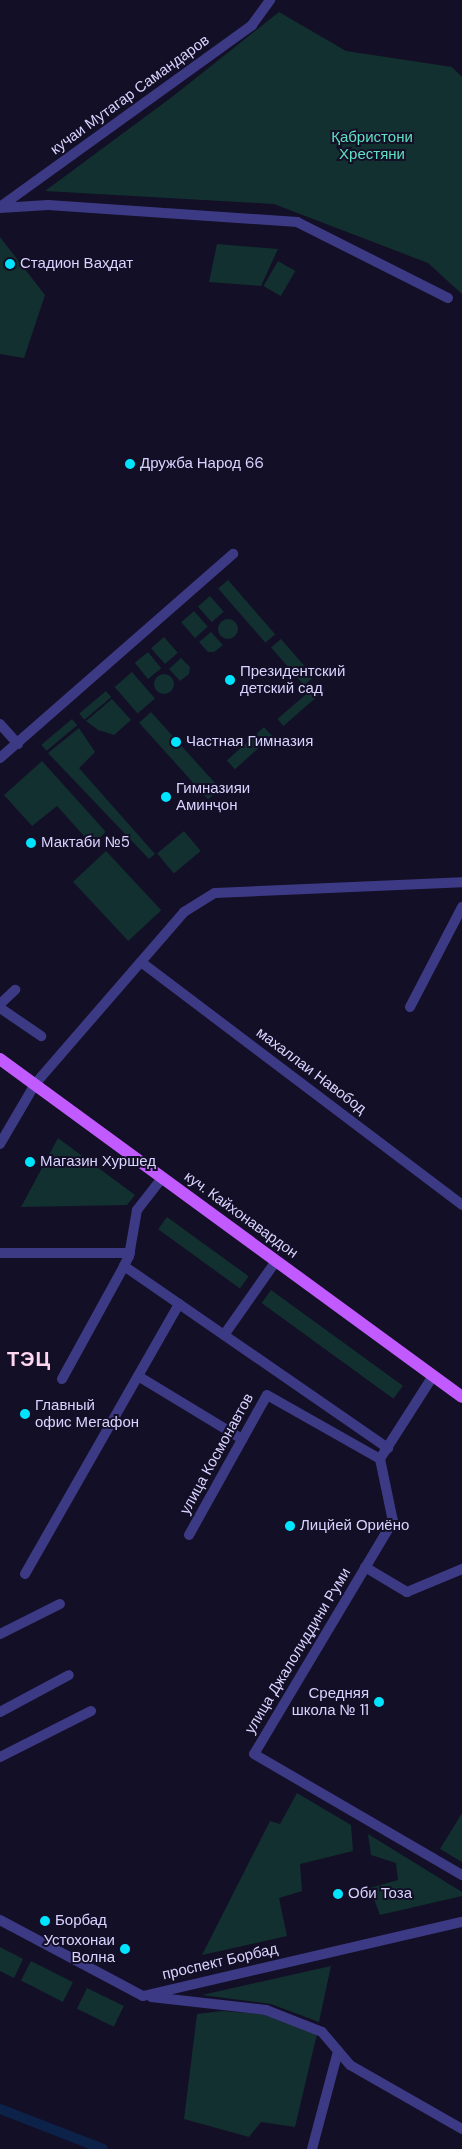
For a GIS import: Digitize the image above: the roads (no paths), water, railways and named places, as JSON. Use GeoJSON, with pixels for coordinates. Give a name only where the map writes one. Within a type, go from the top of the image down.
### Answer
{"type":"FeatureCollection","features":[{"type":"Feature","properties":{"kind":"main road","name":"куч. Кайхонавардон"},"geometry":{"type":"LineString","coordinates":[[0,1059],[462,1398]]}},
{"type":"Feature","properties":{"kind":"street","name":"кучаи Мутагар Самандаров"},"geometry":{"type":"LineString","coordinates":[[0,208],[252,26],[270,0]]}},
{"type":"Feature","properties":{"kind":"street"},"geometry":{"type":"LineString","coordinates":[[0,208],[48,205],[298,222],[448,298]]}},
{"type":"Feature","properties":{"kind":"street"},"geometry":{"type":"LineString","coordinates":[[0,758],[234,554]]}},
{"type":"Feature","properties":{"kind":"street"},"geometry":{"type":"LineString","coordinates":[[0,724],[18,744]]}},
{"type":"Feature","properties":{"kind":"street"},"geometry":{"type":"LineString","coordinates":[[0,1144],[34,1084],[184,912],[215,893],[462,882]]}},
{"type":"Feature","properties":{"kind":"street"},"geometry":{"type":"LineString","coordinates":[[410,1007],[462,907]]}},
{"type":"Feature","properties":{"kind":"street","name":"махаллаи Навобод"},"geometry":{"type":"LineString","coordinates":[[141,962],[462,1205]]}},
{"type":"Feature","properties":{"kind":"street"},"geometry":{"type":"LineString","coordinates":[[15,990],[0,1006],[41,1036]]}},
{"type":"Feature","properties":{"kind":"street"},"geometry":{"type":"LineString","coordinates":[[62,1379],[130,1253],[137,1210],[162,1178]]}},
{"type":"Feature","properties":{"kind":"street"},"geometry":{"type":"LineString","coordinates":[[1,1253],[130,1253]]}},
{"type":"Feature","properties":{"kind":"street"},"geometry":{"type":"LineString","coordinates":[[224,1335],[276,1261]]}},
{"type":"Feature","properties":{"kind":"street"},"geometry":{"type":"LineString","coordinates":[[124,1266],[388,1448]]}},
{"type":"Feature","properties":{"kind":"street"},"geometry":{"type":"LineString","coordinates":[[25,1574],[179,1304]]}},
{"type":"Feature","properties":{"kind":"street"},"geometry":{"type":"LineString","coordinates":[[138,1376],[242,1439]]}},
{"type":"Feature","properties":{"kind":"street"},"geometry":{"type":"LineString","coordinates":[[380,1459],[433,1376]]}},
{"type":"Feature","properties":{"kind":"street","name":"улица Космонавтов"},"geometry":{"type":"LineString","coordinates":[[189,1535],[267,1395],[380,1459]]}},
{"type":"Feature","properties":{"kind":"street","name":"улица Джалолиддини Руми"},"geometry":{"type":"LineString","coordinates":[[380,1459],[393,1521],[254,1754],[462,1875]]}},
{"type":"Feature","properties":{"kind":"street"},"geometry":{"type":"LineString","coordinates":[[365,1568],[407,1592],[462,1569]]}},
{"type":"Feature","properties":{"kind":"street"},"geometry":{"type":"LineString","coordinates":[[0,1634],[60,1604]]}},
{"type":"Feature","properties":{"kind":"street"},"geometry":{"type":"LineString","coordinates":[[0,1712],[69,1675]]}},
{"type":"Feature","properties":{"kind":"street"},"geometry":{"type":"LineString","coordinates":[[0,1757],[91,1710]]}},
{"type":"Feature","properties":{"kind":"street"},"geometry":{"type":"LineString","coordinates":[[0,1920],[143,1996],[266,2010],[322,2032],[350,2065],[462,2129]]}},
{"type":"Feature","properties":{"kind":"street","name":"проспект Борбад"},"geometry":{"type":"LineString","coordinates":[[143,1996],[462,1922]]}},
{"type":"Feature","properties":{"kind":"street"},"geometry":{"type":"LineString","coordinates":[[312,2149],[338,2050]]}},
{"type":"Feature","properties":{"kind":"waterway"},"geometry":{"type":"LineString","coordinates":[[0,2109],[103,2149]]}},
{"type":"Feature","properties":{"kind":"place","name":"Стадион Ваҳдат"},"geometry":{"type":"Point","coordinates":[10,264]}},
{"type":"Feature","properties":{"kind":"place","name":"Дружба Народ 66"},"geometry":{"type":"Point","coordinates":[130,464]}},
{"type":"Feature","properties":{"kind":"place","name":"Президентский детский сад"},"geometry":{"type":"Point","coordinates":[230,680]}},
{"type":"Feature","properties":{"kind":"place","name":"Частная Гимназия"},"geometry":{"type":"Point","coordinates":[176,742]}},
{"type":"Feature","properties":{"kind":"place","name":"Гимназияи Аминҷон"},"geometry":{"type":"Point","coordinates":[166,797]}},
{"type":"Feature","properties":{"kind":"place","name":"Мактаби №5"},"geometry":{"type":"Point","coordinates":[31,843]}},
{"type":"Feature","properties":{"kind":"place","name":"Магазин Хуршед"},"geometry":{"type":"Point","coordinates":[30,1162]}},
{"type":"Feature","properties":{"kind":"place","name":"Главный офис Мегафон"},"geometry":{"type":"Point","coordinates":[25,1414]}},
{"type":"Feature","properties":{"kind":"place","name":"Лицйей Ориёно"},"geometry":{"type":"Point","coordinates":[290,1526]}},
{"type":"Feature","properties":{"kind":"place","name":"Средняя школа № 11"},"geometry":{"type":"Point","coordinates":[379,1702]}},
{"type":"Feature","properties":{"kind":"place","name":"Оби Тоза"},"geometry":{"type":"Point","coordinates":[338,1894]}},
{"type":"Feature","properties":{"kind":"place","name":"Борбад"},"geometry":{"type":"Point","coordinates":[45,1921]}},
{"type":"Feature","properties":{"kind":"place","name":"Устохонаи Волна"},"geometry":{"type":"Point","coordinates":[125,1949]}},
{"type":"Feature","properties":{"kind":"district","name":"ТЭЦ"},"geometry":{"type":"Point","coordinates":[29,1359]}},
{"type":"Feature","properties":{"kind":"park label","name":"Қабристони Хрестяни"},"geometry":{"type":"Point","coordinates":[372,146]}}]}
